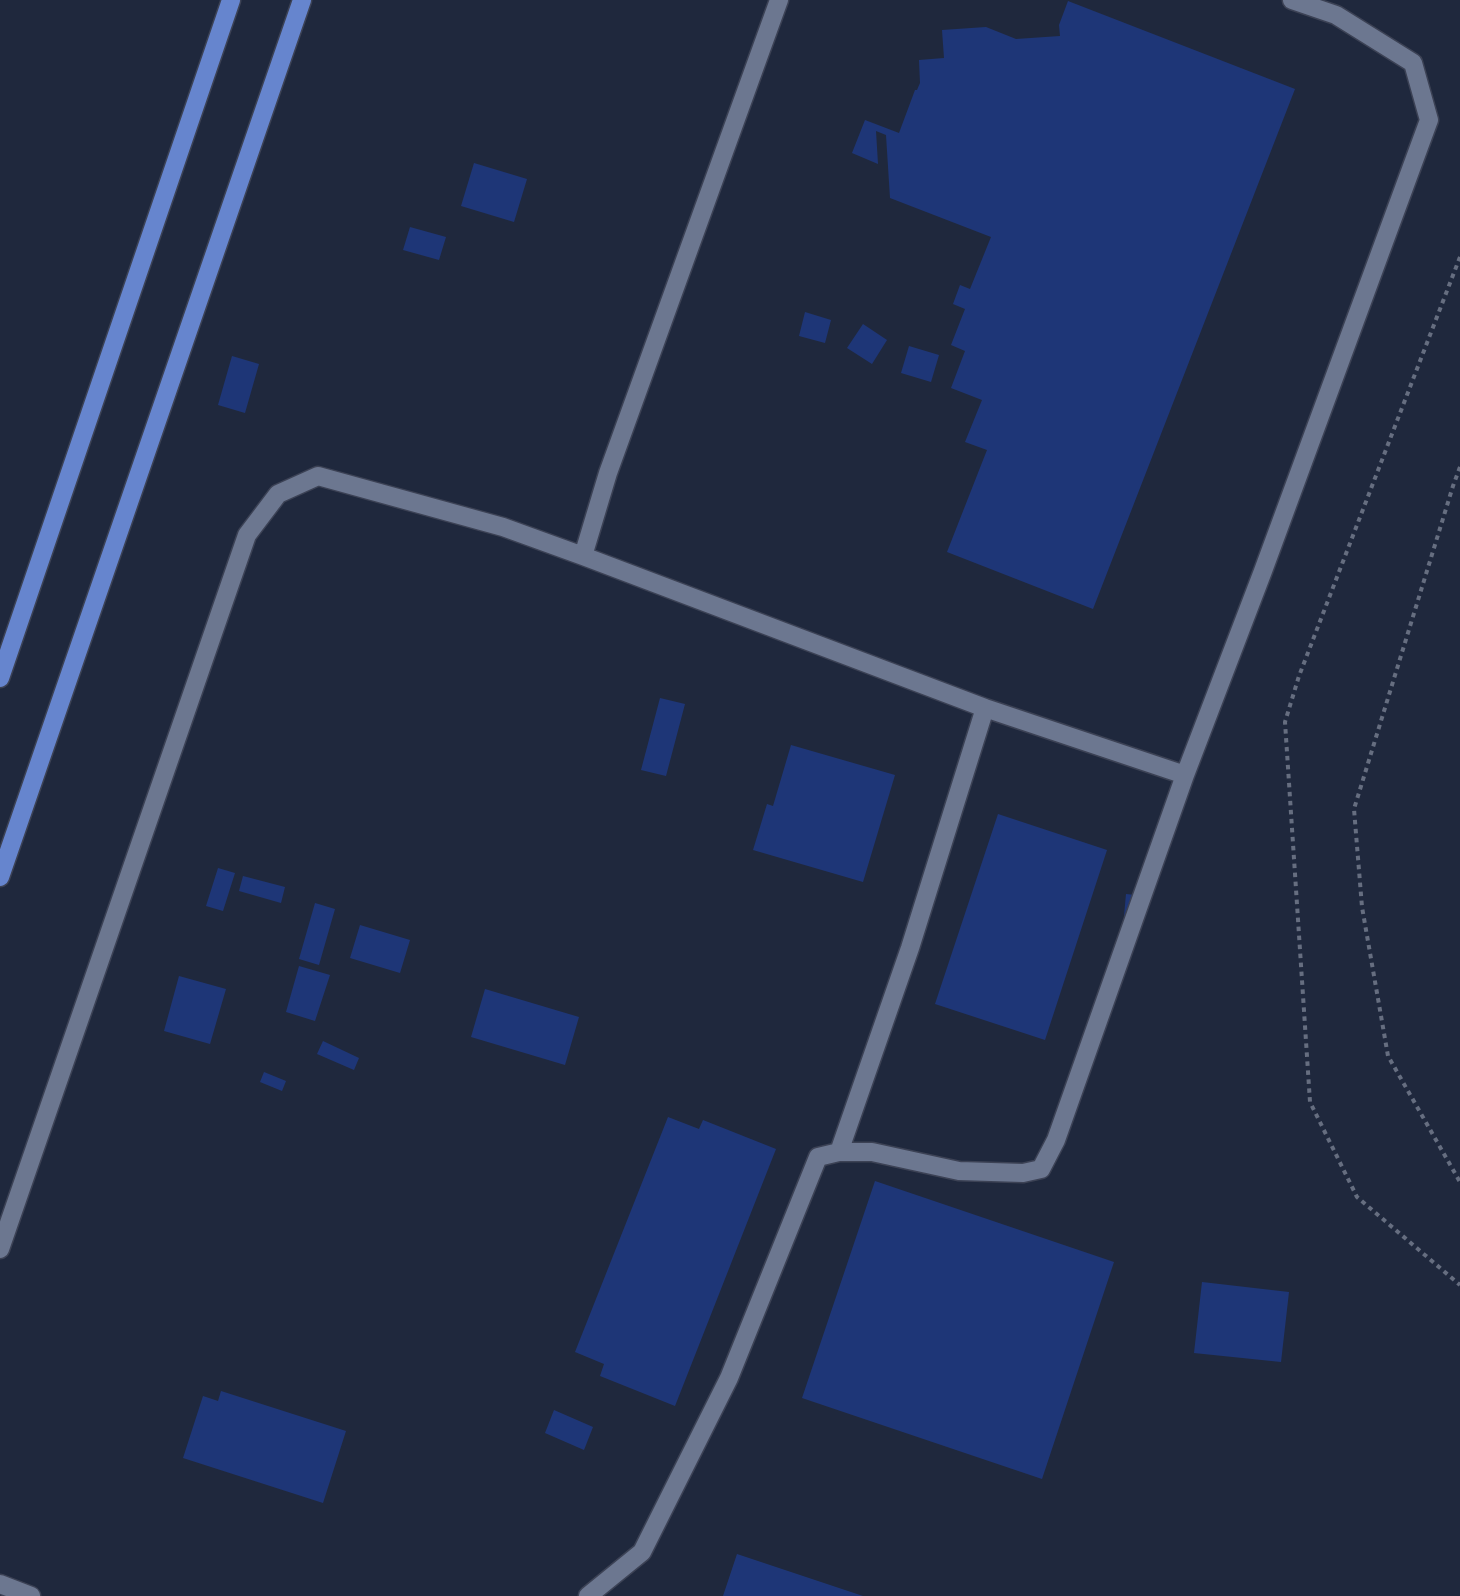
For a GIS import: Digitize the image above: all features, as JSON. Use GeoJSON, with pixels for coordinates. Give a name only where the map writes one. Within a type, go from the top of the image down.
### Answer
{"type":"FeatureCollection","features":[{"type":"Feature","properties":{"kind":"main road"},"geometry":{"type":"LineString","coordinates":[[0,678],[231,0]]}},
{"type":"Feature","properties":{"kind":"main road"},"geometry":{"type":"LineString","coordinates":[[0,877],[302,0]]}},
{"type":"Feature","properties":{"kind":"lane"},"geometry":{"type":"LineString","coordinates":[[583,555],[608,473],[779,0]]}},
{"type":"Feature","properties":{"kind":"lane"},"geometry":{"type":"LineString","coordinates":[[588,1596],[642,1552],[729,1378],[818,1157],[839,1152],[872,1152],[959,1171],[1023,1173],[1041,1169],[1056,1140],[1185,776],[1429,120],[1413,63],[1336,15],[1292,0]]}},
{"type":"Feature","properties":{"kind":"lane"},"geometry":{"type":"LineString","coordinates":[[0,1249],[247,535],[278,494],[318,476],[503,527],[583,555],[986,708],[1185,776]]}},
{"type":"Feature","properties":{"kind":"lane"},"geometry":{"type":"LineString","coordinates":[[839,1152],[910,948],[986,708]]}},
{"type":"Feature","properties":{"kind":"lane"},"geometry":{"type":"LineString","coordinates":[[0,1584],[31,1596]]}},
{"type":"Feature","properties":{"kind":"path"},"geometry":{"type":"LineString","coordinates":[[1460,257],[1299,676],[1285,722],[1310,1102],[1357,1197],[1460,1285]]}},
{"type":"Feature","properties":{"kind":"path"},"geometry":{"type":"LineString","coordinates":[[1460,467],[1354,809],[1362,907],[1388,1056],[1460,1182]]}},
{"type":"Feature","properties":{"kind":"building"},"geometry":{"type":"Polygon","coordinates":[[[1068,1],[1295,89],[1093,609],[947,552],[987,450],[965,442],[982,400],[951,388],[965,351],[951,345],[965,309],[953,304],[960,285],[970,289],[991,237],[890,198],[886,135],[876,131],[878,164],[852,153],[865,120],[899,133],[915,90],[920,83],[919,60],[944,58],[942,30],[986,27],[1016,39],[1060,36],[1059,25],[1068,1]]]}},
{"type":"Feature","properties":{"kind":"building"},"geometry":{"type":"Polygon","coordinates":[[[474,163],[527,179],[514,222],[461,206],[474,163]]]}},
{"type":"Feature","properties":{"kind":"building"},"geometry":{"type":"Polygon","coordinates":[[[410,227],[446,237],[439,260],[403,250],[410,227]]]}},
{"type":"Feature","properties":{"kind":"building"},"geometry":{"type":"Polygon","coordinates":[[[805,312],[831,320],[825,343],[799,336],[805,312]]]}},
{"type":"Feature","properties":{"kind":"building"},"geometry":{"type":"Polygon","coordinates":[[[863,324],[887,340],[872,364],[847,348],[863,324]]]}},
{"type":"Feature","properties":{"kind":"building"},"geometry":{"type":"Polygon","coordinates":[[[909,346],[939,355],[931,382],[901,373],[909,346]]]}},
{"type":"Feature","properties":{"kind":"building"},"geometry":{"type":"Polygon","coordinates":[[[232,356],[259,364],[245,413],[218,405],[232,356]]]}},
{"type":"Feature","properties":{"kind":"building"},"geometry":{"type":"Polygon","coordinates":[[[660,698],[685,704],[666,776],[641,770],[660,698]]]}},
{"type":"Feature","properties":{"kind":"building"},"geometry":{"type":"Polygon","coordinates":[[[791,745],[895,775],[863,882],[753,850],[767,804],[773,806],[791,745]]]}},
{"type":"Feature","properties":{"kind":"building"},"geometry":{"type":"Polygon","coordinates":[[[998,814],[1107,850],[1045,1040],[935,1004],[998,814]]]}},
{"type":"Feature","properties":{"kind":"building"},"geometry":{"type":"Polygon","coordinates":[[[218,868],[235,873],[223,911],[206,906],[218,868]]]}},
{"type":"Feature","properties":{"kind":"building"},"geometry":{"type":"Polygon","coordinates":[[[243,876],[285,887],[281,903],[239,891],[243,876]]]}},
{"type":"Feature","properties":{"kind":"building"},"geometry":{"type":"Polygon","coordinates":[[[1126,894],[1145,896],[1142,918],[1124,916],[1126,894]]]}},
{"type":"Feature","properties":{"kind":"building"},"geometry":{"type":"Polygon","coordinates":[[[315,903],[335,909],[319,965],[299,959],[315,903]]]}},
{"type":"Feature","properties":{"kind":"building"},"geometry":{"type":"Polygon","coordinates":[[[360,925],[410,940],[400,973],[350,958],[360,925]]]}},
{"type":"Feature","properties":{"kind":"building"},"geometry":{"type":"Polygon","coordinates":[[[299,966],[330,975],[315,1021],[286,1012],[299,966]]]}},
{"type":"Feature","properties":{"kind":"building"},"geometry":{"type":"Polygon","coordinates":[[[179,976],[226,989],[210,1044],[164,1031],[179,976]]]}},
{"type":"Feature","properties":{"kind":"building"},"geometry":{"type":"Polygon","coordinates":[[[485,989],[579,1017],[565,1065],[471,1037],[485,989]]]}},
{"type":"Feature","properties":{"kind":"building"},"geometry":{"type":"Polygon","coordinates":[[[323,1041],[359,1058],[354,1070],[317,1054],[323,1041]]]}},
{"type":"Feature","properties":{"kind":"building"},"geometry":{"type":"Polygon","coordinates":[[[264,1072],[286,1081],[282,1091],[260,1082],[264,1072]]]}},
{"type":"Feature","properties":{"kind":"building"},"geometry":{"type":"Polygon","coordinates":[[[668,1117],[699,1129],[703,1120],[776,1149],[675,1406],[600,1376],[604,1364],[575,1352],[668,1117]]]}},
{"type":"Feature","properties":{"kind":"building"},"geometry":{"type":"Polygon","coordinates":[[[875,1181],[1114,1262],[1042,1479],[802,1398],[875,1181]]]}},
{"type":"Feature","properties":{"kind":"building"},"geometry":{"type":"Polygon","coordinates":[[[1202,1282],[1289,1292],[1281,1362],[1194,1353],[1202,1282]]]}},
{"type":"Feature","properties":{"kind":"building"},"geometry":{"type":"Polygon","coordinates":[[[221,1391],[346,1431],[323,1503],[183,1458],[203,1396],[218,1401],[221,1391]]]}},
{"type":"Feature","properties":{"kind":"building"},"geometry":{"type":"Polygon","coordinates":[[[554,1410],[593,1427],[584,1450],[545,1433],[554,1410]]]}},
{"type":"Feature","properties":{"kind":"building"},"geometry":{"type":"Polygon","coordinates":[[[737,1554],[863,1596],[723,1596],[737,1554]]]}}]}
